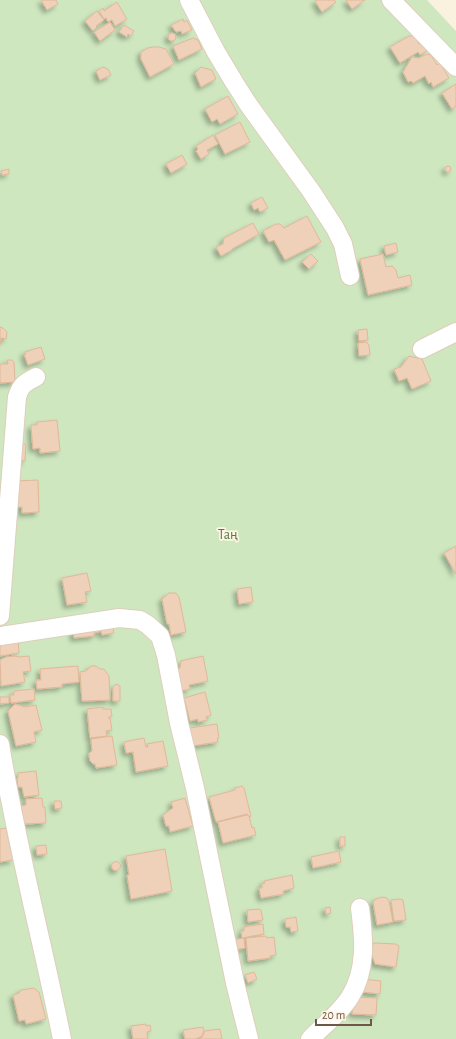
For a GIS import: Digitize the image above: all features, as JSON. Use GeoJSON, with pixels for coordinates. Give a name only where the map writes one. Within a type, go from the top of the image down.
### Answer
{"type":"FeatureCollection","features":[{"type":"Feature","properties":{"kind":"street"},"geometry":{"type":"LineString","coordinates":[[189,0],[216,52],[248,104],[311,191],[335,228],[343,244],[350,276]]}},
{"type":"Feature","properties":{"kind":"street"},"geometry":{"type":"LineString","coordinates":[[391,0],[456,67]]}},
{"type":"Feature","properties":{"kind":"street"},"geometry":{"type":"LineString","coordinates":[[422,349],[456,332]]}},
{"type":"Feature","properties":{"kind":"street"},"geometry":{"type":"LineString","coordinates":[[0,616],[17,397],[20,387],[36,377]]}},
{"type":"Feature","properties":{"kind":"street"},"geometry":{"type":"LineString","coordinates":[[0,636],[119,618],[140,620],[160,636],[166,655],[179,723],[195,788],[235,983],[249,1039]]}},
{"type":"Feature","properties":{"kind":"street"},"geometry":{"type":"LineString","coordinates":[[0,744],[5,777],[62,1039]]}},
{"type":"Feature","properties":{"kind":"street"},"geometry":{"type":"LineString","coordinates":[[310,1039],[350,997],[360,974],[364,938],[360,908]]}},
{"type":"Feature","properties":{"kind":"green space","name":"Таң"},"geometry":{"type":"Polygon","coordinates":[[[0,0],[427,0],[456,31],[456,1039],[0,1039],[0,0]]]}},
{"type":"Feature","properties":{"kind":"building"},"geometry":{"type":"Polygon","coordinates":[[[41,0],[56,0],[58,4],[47,10],[41,0]]]}},
{"type":"Feature","properties":{"kind":"building"},"geometry":{"type":"Polygon","coordinates":[[[334,0],[336,2],[322,12],[315,1],[334,0]]]}},
{"type":"Feature","properties":{"kind":"building"},"geometry":{"type":"Polygon","coordinates":[[[346,0],[365,0],[352,9],[346,0]]]}},
{"type":"Feature","properties":{"kind":"building"},"geometry":{"type":"Polygon","coordinates":[[[117,2],[127,19],[115,26],[112,20],[108,22],[106,18],[104,19],[99,11],[103,8],[104,11],[117,2]]]}},
{"type":"Feature","properties":{"kind":"building"},"geometry":{"type":"Polygon","coordinates":[[[97,11],[104,20],[96,26],[97,27],[93,31],[85,21],[97,11]]]}},
{"type":"Feature","properties":{"kind":"building"},"geometry":{"type":"Polygon","coordinates":[[[183,19],[184,22],[187,20],[192,30],[182,34],[181,31],[176,32],[171,25],[183,19]]]}},
{"type":"Feature","properties":{"kind":"building"},"geometry":{"type":"Polygon","coordinates":[[[110,22],[115,30],[100,41],[94,32],[110,22]]]}},
{"type":"Feature","properties":{"kind":"building"},"geometry":{"type":"Polygon","coordinates":[[[124,25],[134,31],[131,36],[128,34],[127,37],[119,32],[124,25]]]}},
{"type":"Feature","properties":{"kind":"building"},"geometry":{"type":"Polygon","coordinates":[[[170,33],[174,33],[176,37],[174,41],[170,41],[168,39],[168,35],[170,33]]]}},
{"type":"Feature","properties":{"kind":"building"},"geometry":{"type":"Polygon","coordinates":[[[409,36],[415,36],[419,44],[422,43],[427,51],[420,55],[418,52],[400,63],[390,47],[409,36]]]}},
{"type":"Feature","properties":{"kind":"building"},"geometry":{"type":"Polygon","coordinates":[[[193,38],[198,40],[202,49],[179,60],[173,46],[193,38]]]}},
{"type":"Feature","properties":{"kind":"building"},"geometry":{"type":"Polygon","coordinates":[[[153,47],[166,49],[174,64],[150,77],[141,59],[141,52],[153,47]]]}},
{"type":"Feature","properties":{"kind":"building"},"geometry":{"type":"Polygon","coordinates":[[[427,54],[431,55],[437,65],[440,63],[449,78],[433,87],[431,82],[429,84],[425,76],[413,83],[411,81],[408,82],[403,72],[412,57],[419,58],[427,54]]]}},
{"type":"Feature","properties":{"kind":"building"},"geometry":{"type":"Polygon","coordinates":[[[103,67],[108,69],[111,75],[100,80],[96,71],[103,67]]]}},
{"type":"Feature","properties":{"kind":"building"},"geometry":{"type":"Polygon","coordinates":[[[201,67],[212,70],[216,79],[201,87],[195,73],[201,67]]]}},
{"type":"Feature","properties":{"kind":"building"},"geometry":{"type":"Polygon","coordinates":[[[456,84],[456,106],[452,109],[442,93],[456,84]]]}},
{"type":"Feature","properties":{"kind":"building"},"geometry":{"type":"Polygon","coordinates":[[[228,96],[238,114],[220,124],[217,119],[212,122],[205,109],[228,96]]]}},
{"type":"Feature","properties":{"kind":"building"},"geometry":{"type":"Polygon","coordinates":[[[240,122],[250,142],[225,154],[215,135],[240,122]]]}},
{"type":"Feature","properties":{"kind":"building"},"geometry":{"type":"Polygon","coordinates":[[[213,135],[218,144],[207,150],[209,154],[201,159],[196,151],[198,149],[196,146],[213,135]]]}},
{"type":"Feature","properties":{"kind":"building"},"geometry":{"type":"Polygon","coordinates":[[[182,155],[187,164],[171,173],[166,164],[182,155]]]}},
{"type":"Feature","properties":{"kind":"building"},"geometry":{"type":"Polygon","coordinates":[[[448,166],[451,169],[448,172],[445,169],[448,166]]]}},
{"type":"Feature","properties":{"kind":"building"},"geometry":{"type":"Polygon","coordinates":[[[9,169],[9,174],[2,175],[1,171],[9,169]]]}},
{"type":"Feature","properties":{"kind":"building"},"geometry":{"type":"Polygon","coordinates":[[[262,197],[268,208],[260,212],[258,208],[254,210],[251,203],[262,197]]]}},
{"type":"Feature","properties":{"kind":"building"},"geometry":{"type":"Polygon","coordinates":[[[307,216],[321,242],[285,260],[274,240],[269,242],[263,231],[276,224],[280,224],[284,228],[307,216]]]}},
{"type":"Feature","properties":{"kind":"building"},"geometry":{"type":"Polygon","coordinates":[[[253,223],[259,234],[221,256],[216,247],[223,244],[224,238],[253,223]]]}},
{"type":"Feature","properties":{"kind":"building"},"geometry":{"type":"Polygon","coordinates":[[[396,243],[398,252],[386,255],[384,246],[396,243]]]}},
{"type":"Feature","properties":{"kind":"building"},"geometry":{"type":"Polygon","coordinates":[[[311,254],[318,261],[309,269],[302,262],[311,254]]]}},
{"type":"Feature","properties":{"kind":"building"},"geometry":{"type":"Polygon","coordinates":[[[383,254],[386,267],[392,266],[396,270],[398,278],[410,275],[412,285],[368,295],[360,259],[383,254]]]}},
{"type":"Feature","properties":{"kind":"building"},"geometry":{"type":"Polygon","coordinates":[[[0,327],[7,332],[6,339],[1,338],[0,345],[0,327]]]}},
{"type":"Feature","properties":{"kind":"building"},"geometry":{"type":"Polygon","coordinates":[[[367,329],[368,340],[359,341],[358,330],[367,329]]]}},
{"type":"Feature","properties":{"kind":"building"},"geometry":{"type":"Polygon","coordinates":[[[366,342],[369,345],[370,355],[359,356],[358,343],[366,342]]]}},
{"type":"Feature","properties":{"kind":"building"},"geometry":{"type":"Polygon","coordinates":[[[41,347],[45,359],[28,365],[24,354],[26,354],[25,352],[41,347]]]}},
{"type":"Feature","properties":{"kind":"building"},"geometry":{"type":"Polygon","coordinates":[[[409,356],[422,359],[431,381],[412,389],[407,378],[399,381],[394,369],[401,367],[409,356]]]}},
{"type":"Feature","properties":{"kind":"building"},"geometry":{"type":"Polygon","coordinates":[[[7,360],[12,360],[14,362],[15,382],[0,383],[0,364],[8,364],[7,360]]]}},
{"type":"Feature","properties":{"kind":"building"},"geometry":{"type":"Polygon","coordinates":[[[57,420],[60,451],[40,453],[40,448],[33,449],[31,425],[37,425],[37,422],[57,420]]]}},
{"type":"Feature","properties":{"kind":"building"},"geometry":{"type":"Polygon","coordinates":[[[21,444],[26,444],[25,461],[20,460],[21,444]]]}},
{"type":"Feature","properties":{"kind":"building"},"geometry":{"type":"Polygon","coordinates":[[[38,480],[39,512],[22,513],[22,507],[17,507],[16,481],[38,480]]]}},
{"type":"Feature","properties":{"kind":"building"},"geometry":{"type":"Polygon","coordinates":[[[456,546],[456,574],[444,553],[456,546]]]}},
{"type":"Feature","properties":{"kind":"building"},"geometry":{"type":"Polygon","coordinates":[[[87,573],[91,591],[85,592],[87,602],[67,605],[62,578],[87,573]]]}},
{"type":"Feature","properties":{"kind":"building"},"geometry":{"type":"Polygon","coordinates":[[[251,587],[253,602],[239,604],[237,589],[251,587]]]}},
{"type":"Feature","properties":{"kind":"building"},"geometry":{"type":"Polygon","coordinates":[[[169,593],[176,593],[179,597],[186,632],[171,635],[169,624],[167,624],[162,599],[169,593]]]}},
{"type":"Feature","properties":{"kind":"building"},"geometry":{"type":"Polygon","coordinates":[[[112,625],[114,633],[102,635],[100,628],[112,625]]]}},
{"type":"Feature","properties":{"kind":"building"},"geometry":{"type":"Polygon","coordinates":[[[99,627],[99,632],[94,633],[94,636],[74,638],[73,630],[99,627]]]}},
{"type":"Feature","properties":{"kind":"building"},"geometry":{"type":"Polygon","coordinates":[[[18,638],[19,653],[0,656],[0,640],[18,638]]]}},
{"type":"Feature","properties":{"kind":"building"},"geometry":{"type":"Polygon","coordinates":[[[29,656],[31,671],[23,672],[25,682],[1,686],[0,660],[6,657],[29,656]]]}},
{"type":"Feature","properties":{"kind":"building"},"geometry":{"type":"Polygon","coordinates":[[[203,656],[208,681],[189,685],[190,689],[181,691],[178,678],[180,678],[177,669],[180,668],[181,661],[203,656]]]}},
{"type":"Feature","properties":{"kind":"building"},"geometry":{"type":"Polygon","coordinates":[[[78,666],[79,682],[62,684],[62,687],[37,689],[36,680],[41,680],[40,669],[78,666]]]}},
{"type":"Feature","properties":{"kind":"building"},"geometry":{"type":"Polygon","coordinates":[[[91,666],[104,669],[109,676],[110,700],[82,701],[80,672],[86,671],[91,666]]]}},
{"type":"Feature","properties":{"kind":"building"},"geometry":{"type":"Polygon","coordinates":[[[116,684],[120,686],[120,701],[113,701],[113,687],[116,684]]]}},
{"type":"Feature","properties":{"kind":"building"},"geometry":{"type":"Polygon","coordinates":[[[34,689],[35,700],[11,703],[10,695],[14,695],[14,691],[34,689]]]}},
{"type":"Feature","properties":{"kind":"building"},"geometry":{"type":"Polygon","coordinates":[[[205,692],[211,715],[206,717],[207,720],[198,722],[198,719],[190,721],[184,698],[205,692]]]}},
{"type":"Feature","properties":{"kind":"building"},"geometry":{"type":"Polygon","coordinates":[[[0,697],[9,697],[9,703],[0,704],[0,697]]]}},
{"type":"Feature","properties":{"kind":"building"},"geometry":{"type":"Polygon","coordinates":[[[15,704],[25,707],[36,705],[42,730],[34,732],[36,742],[16,746],[8,711],[15,704]]]}},
{"type":"Feature","properties":{"kind":"building"},"geometry":{"type":"Polygon","coordinates":[[[103,707],[103,709],[111,709],[112,716],[108,718],[110,718],[112,730],[106,731],[107,736],[90,738],[87,709],[103,707]]]}},
{"type":"Feature","properties":{"kind":"building"},"geometry":{"type":"Polygon","coordinates":[[[217,724],[219,738],[217,739],[218,742],[192,746],[190,728],[217,724]]]}},
{"type":"Feature","properties":{"kind":"building"},"geometry":{"type":"Polygon","coordinates":[[[112,736],[117,765],[96,768],[95,764],[90,761],[89,753],[92,751],[91,739],[112,736]]]}},
{"type":"Feature","properties":{"kind":"building"},"geometry":{"type":"Polygon","coordinates":[[[144,738],[146,747],[148,747],[147,744],[163,741],[168,766],[136,772],[133,752],[126,753],[124,742],[144,738]]]}},
{"type":"Feature","properties":{"kind":"building"},"geometry":{"type":"Polygon","coordinates":[[[36,771],[39,795],[24,797],[22,787],[18,787],[18,773],[36,771]]]}},
{"type":"Feature","properties":{"kind":"building"},"geometry":{"type":"Polygon","coordinates":[[[242,786],[244,788],[251,816],[250,817],[247,814],[216,822],[209,797],[235,790],[235,788],[242,786]]]}},
{"type":"Feature","properties":{"kind":"building"},"geometry":{"type":"Polygon","coordinates":[[[42,798],[43,807],[45,807],[46,823],[24,824],[21,806],[26,805],[26,799],[42,798]]]}},
{"type":"Feature","properties":{"kind":"building"},"geometry":{"type":"Polygon","coordinates":[[[185,798],[193,826],[170,832],[169,826],[166,826],[163,815],[173,808],[171,802],[185,798]]]}},
{"type":"Feature","properties":{"kind":"building"},"geometry":{"type":"Polygon","coordinates":[[[54,801],[61,801],[62,808],[55,809],[54,801]]]}},
{"type":"Feature","properties":{"kind":"building"},"geometry":{"type":"Polygon","coordinates":[[[247,815],[249,816],[252,828],[254,827],[256,835],[223,843],[218,822],[247,815]]]}},
{"type":"Feature","properties":{"kind":"building"},"geometry":{"type":"Polygon","coordinates":[[[6,828],[13,860],[0,862],[0,829],[6,828]]]}},
{"type":"Feature","properties":{"kind":"building"},"geometry":{"type":"Polygon","coordinates":[[[340,837],[345,837],[345,846],[340,846],[340,837]]]}},
{"type":"Feature","properties":{"kind":"building"},"geometry":{"type":"Polygon","coordinates":[[[46,845],[47,854],[37,855],[36,846],[46,845]]]}},
{"type":"Feature","properties":{"kind":"building"},"geometry":{"type":"Polygon","coordinates":[[[165,849],[172,891],[131,899],[127,875],[129,875],[126,856],[165,849]]]}},
{"type":"Feature","properties":{"kind":"building"},"geometry":{"type":"Polygon","coordinates":[[[339,851],[341,862],[313,868],[311,857],[339,851]]]}},
{"type":"Feature","properties":{"kind":"building"},"geometry":{"type":"Polygon","coordinates":[[[114,862],[118,862],[120,866],[118,870],[114,870],[112,868],[112,864],[114,862]]]}},
{"type":"Feature","properties":{"kind":"building"},"geometry":{"type":"Polygon","coordinates":[[[292,875],[294,888],[283,891],[284,894],[261,898],[259,888],[262,888],[262,884],[265,883],[264,881],[292,875]]]}},
{"type":"Feature","properties":{"kind":"building"},"geometry":{"type":"Polygon","coordinates":[[[382,897],[387,898],[389,901],[393,922],[377,925],[373,902],[382,897]]]}},
{"type":"Feature","properties":{"kind":"building"},"geometry":{"type":"Polygon","coordinates":[[[391,900],[403,900],[406,920],[394,921],[391,900]]]}},
{"type":"Feature","properties":{"kind":"building"},"geometry":{"type":"Polygon","coordinates":[[[330,907],[331,913],[326,914],[325,908],[330,907]]]}},
{"type":"Feature","properties":{"kind":"building"},"geometry":{"type":"Polygon","coordinates":[[[247,910],[261,910],[263,920],[248,922],[247,910]]]}},
{"type":"Feature","properties":{"kind":"building"},"geometry":{"type":"Polygon","coordinates":[[[296,917],[298,931],[291,932],[290,927],[286,927],[285,919],[296,917]]]}},
{"type":"Feature","properties":{"kind":"building"},"geometry":{"type":"Polygon","coordinates":[[[263,924],[264,934],[242,938],[241,931],[244,931],[244,927],[263,924]]]}},
{"type":"Feature","properties":{"kind":"building"},"geometry":{"type":"Polygon","coordinates":[[[266,936],[267,938],[274,937],[276,955],[270,956],[270,958],[248,961],[246,938],[266,936]]]}},
{"type":"Feature","properties":{"kind":"building"},"geometry":{"type":"Polygon","coordinates":[[[244,938],[245,948],[233,950],[232,940],[244,938]]]}},
{"type":"Feature","properties":{"kind":"building"},"geometry":{"type":"Polygon","coordinates":[[[374,943],[396,944],[399,946],[396,967],[375,964],[370,949],[374,943]]]}},
{"type":"Feature","properties":{"kind":"building"},"geometry":{"type":"Polygon","coordinates":[[[254,972],[257,979],[248,983],[245,975],[254,972]]]}},
{"type":"Feature","properties":{"kind":"building"},"geometry":{"type":"Polygon","coordinates":[[[362,979],[381,981],[380,994],[362,992],[362,979]]]}},
{"type":"Feature","properties":{"kind":"building"},"geometry":{"type":"Polygon","coordinates":[[[34,988],[39,992],[46,1019],[26,1024],[25,1020],[19,1021],[13,995],[19,993],[21,990],[34,988]]]}},
{"type":"Feature","properties":{"kind":"building"},"geometry":{"type":"Polygon","coordinates":[[[353,997],[377,998],[376,1015],[352,1014],[353,997]]]}},
{"type":"Feature","properties":{"kind":"building"},"geometry":{"type":"Polygon","coordinates":[[[146,1024],[146,1026],[150,1025],[151,1031],[147,1032],[148,1039],[133,1039],[131,1026],[146,1024]]]}},
{"type":"Feature","properties":{"kind":"building"},"geometry":{"type":"Polygon","coordinates":[[[203,1027],[204,1031],[202,1036],[196,1039],[185,1039],[183,1030],[203,1027]]]}},
{"type":"Feature","properties":{"kind":"building"},"geometry":{"type":"Polygon","coordinates":[[[220,1029],[222,1039],[199,1039],[205,1031],[220,1029]]]}}]}
